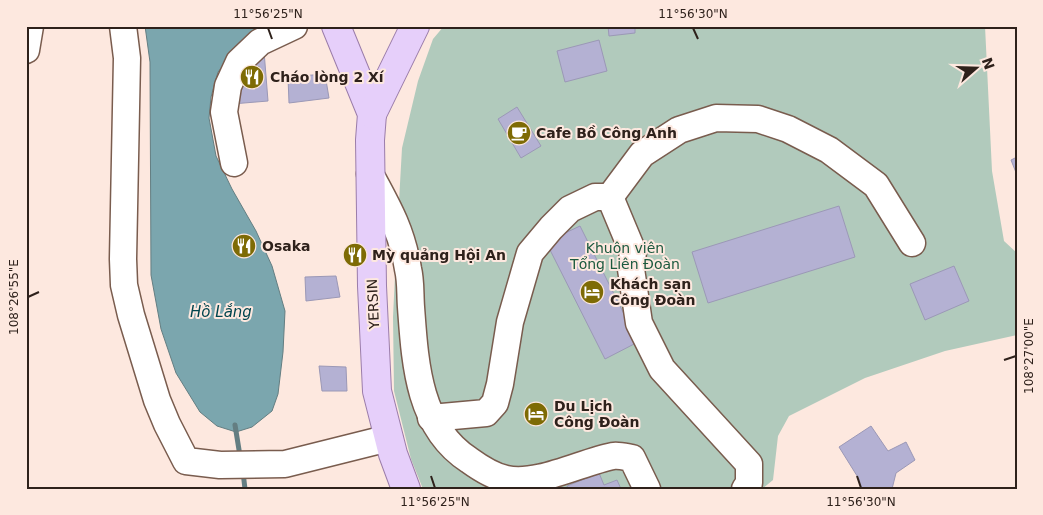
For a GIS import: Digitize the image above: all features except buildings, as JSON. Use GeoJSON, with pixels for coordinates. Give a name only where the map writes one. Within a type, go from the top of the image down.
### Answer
{"type":"FeatureCollection","features":[{"type":"Feature","properties":{"kind":"main road","name":"YERSIN"},"geometry":{"type":"LineString","coordinates":[[336,26],[372,114]]}},
{"type":"Feature","properties":{"kind":"main road","name":"YERSIN"},"geometry":{"type":"LineString","coordinates":[[406,489],[393,454],[377,391],[372,286],[370,140],[372,114],[414,26]]}},
{"type":"Feature","properties":{"kind":"street"},"geometry":{"type":"LineString","coordinates":[[26,50],[30,26]]}},
{"type":"Feature","properties":{"kind":"street"},"geometry":{"type":"LineString","coordinates":[[123,26],[127,58],[124,285],[131,315],[158,400],[167,424],[186,461],[220,465],[285,464],[389,438]]}},
{"type":"Feature","properties":{"kind":"street"},"geometry":{"type":"LineString","coordinates":[[234,163],[224,112],[228,86],[239,62],[260,42],[294,26]]}},
{"type":"Feature","properties":{"kind":"street"},"geometry":{"type":"LineString","coordinates":[[610,197],[642,154],[679,130],[716,118],[758,119],[788,129],[829,150],[876,185],[912,243]]}},
{"type":"Feature","properties":{"kind":"street"},"geometry":{"type":"LineString","coordinates":[[370,174],[400,232],[409,270],[414,344],[421,388],[431,418],[446,440],[462,456],[487,473],[507,480],[531,479],[614,456],[632,458],[646,489]]}},
{"type":"Feature","properties":{"kind":"street"},"geometry":{"type":"LineString","coordinates":[[431,418],[486,413],[495,403],[510,322],[530,253],[570,209],[595,197],[610,197]]}},
{"type":"Feature","properties":{"kind":"street"},"geometry":{"type":"LineString","coordinates":[[610,197],[633,252],[631,269],[639,323],[662,369],[749,464],[749,483],[745,489]]}},
{"type":"Feature","properties":{"kind":"green space","name":"Khuôn viên Tổng Liên Đoàn"},"geometry":{"type":"Polygon","coordinates":[[[444,26],[985,26],[992,171],[1004,241],[1017,253],[1017,335],[945,351],[865,378],[789,416],[778,436],[773,480],[762,489],[423,489],[411,459],[394,391],[393,317],[402,148],[418,81],[433,39],[444,26]]]}},
{"type":"Feature","properties":{"kind":"water","name":"Hồ Lắng"},"geometry":{"type":"Polygon","coordinates":[[[145,26],[270,26],[230,57],[218,72],[211,97],[209,118],[216,156],[256,231],[272,266],[285,311],[278,394],[272,411],[252,427],[236,432],[217,426],[200,412],[176,373],[161,329],[151,275],[150,62],[145,26]]]}},
{"type":"Feature","properties":{"kind":"waterway"},"geometry":{"type":"LineString","coordinates":[[235,425],[240,456]]}},
{"type":"Feature","properties":{"kind":"waterway"},"geometry":{"type":"LineString","coordinates":[[243,472],[245,489]]}},
{"type":"Feature","properties":{"kind":"place","name":"Cháo lòng 2 Xí"},"geometry":{"type":"Point","coordinates":[252,77]}},
{"type":"Feature","properties":{"kind":"place","name":"Cafe Bồ Công Anh"},"geometry":{"type":"Point","coordinates":[519,133]}},
{"type":"Feature","properties":{"kind":"place","name":"Osaka"},"geometry":{"type":"Point","coordinates":[244,246]}},
{"type":"Feature","properties":{"kind":"place","name":"Mỳ quảng Hội An"},"geometry":{"type":"Point","coordinates":[355,255]}},
{"type":"Feature","properties":{"kind":"place","name":"Khách sạn Công Đoàn"},"geometry":{"type":"Point","coordinates":[592,292]}},
{"type":"Feature","properties":{"kind":"place","name":"Du Lịch Công Đoàn"},"geometry":{"type":"Point","coordinates":[536,414]}}]}
